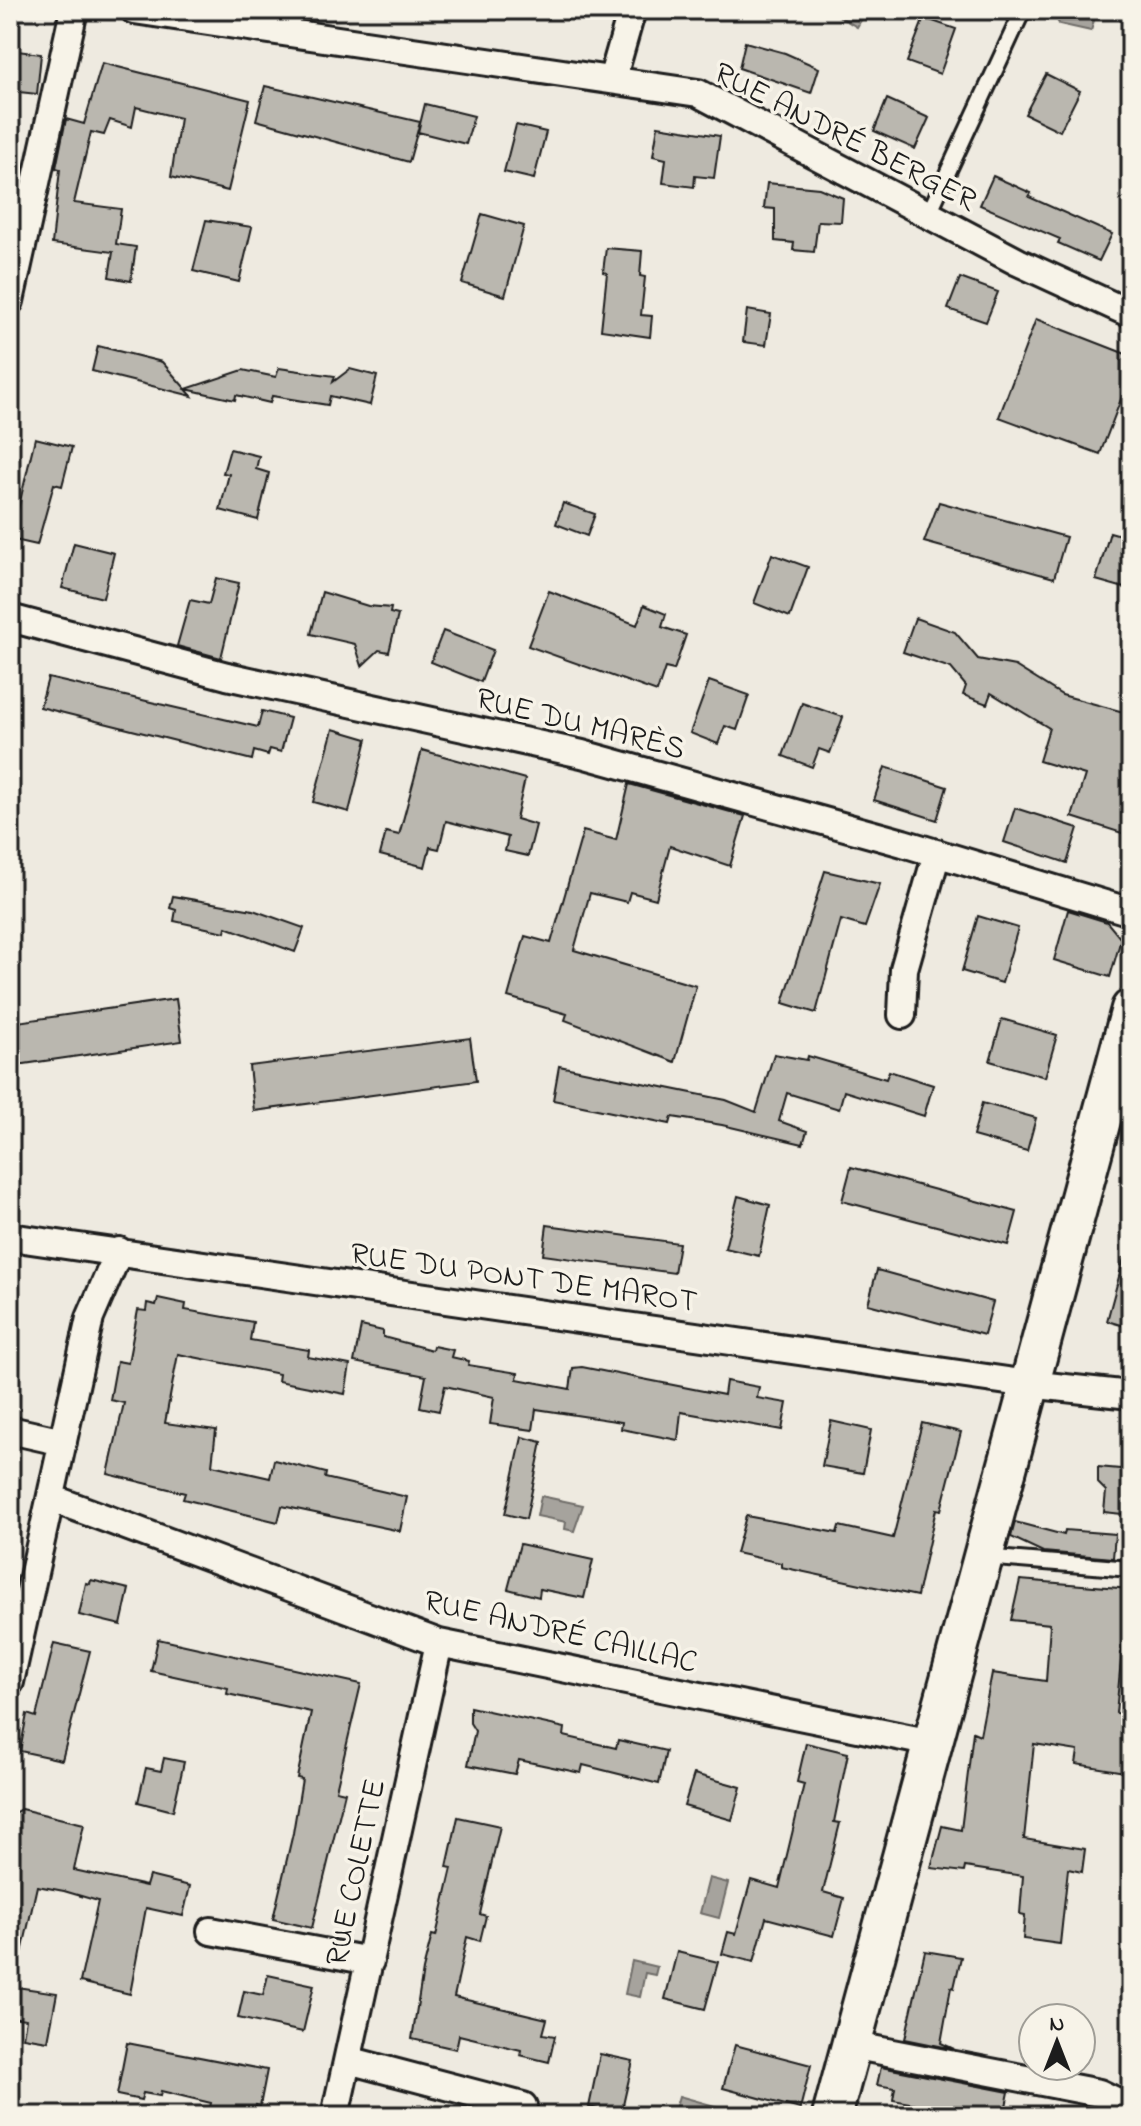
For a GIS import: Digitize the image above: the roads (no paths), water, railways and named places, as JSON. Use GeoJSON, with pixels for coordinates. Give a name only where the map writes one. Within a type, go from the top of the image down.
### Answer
{"type":"FeatureCollection","features":[{"type":"Feature","properties":{"kind":"main road"},"geometry":{"type":"LineString","coordinates":[[832,2116],[1131,1009]]}},
{"type":"Feature","properties":{"kind":"street"},"geometry":{"type":"LineString","coordinates":[[10,301],[74,10]]}},
{"type":"Feature","properties":{"kind":"street","name":"RUE ANDRÉ BERGER"},"geometry":{"type":"LineString","coordinates":[[134,10],[698,93],[1018,262],[1131,314]]}},
{"type":"Feature","properties":{"kind":"street"},"geometry":{"type":"LineString","coordinates":[[612,80],[632,10]]}},
{"type":"Feature","properties":{"kind":"street","name":"RUE DU MARÈS"},"geometry":{"type":"LineString","coordinates":[[10,618],[227,676],[582,754],[937,853],[1131,912]]}},
{"type":"Feature","properties":{"kind":"street"},"geometry":{"type":"LineString","coordinates":[[902,1015],[904,969],[937,853]]}},
{"type":"Feature","properties":{"kind":"street","name":"RUE DU PONT DE MAROT"},"geometry":{"type":"LineString","coordinates":[[10,1237],[1028,1384],[1131,1395]]}},
{"type":"Feature","properties":{"kind":"street"},"geometry":{"type":"LineString","coordinates":[[10,1682],[90,1318],[119,1251]]}},
{"type":"Feature","properties":{"kind":"street"},"geometry":{"type":"LineString","coordinates":[[10,1430],[63,1442]]}},
{"type":"Feature","properties":{"kind":"street","name":"RUE ANDRÉ CAILLAC"},"geometry":{"type":"LineString","coordinates":[[51,1498],[439,1643],[932,1743]]}},
{"type":"Feature","properties":{"kind":"street","name":"RUE COLETTE"},"geometry":{"type":"LineString","coordinates":[[335,2116],[439,1643]]}},
{"type":"Feature","properties":{"kind":"street"},"geometry":{"type":"LineString","coordinates":[[211,1931],[370,1961]]}},
{"type":"Feature","properties":{"kind":"street"},"geometry":{"type":"LineString","coordinates":[[851,2045],[1099,2093],[1120,2103],[1123,2116]]}},
{"type":"Feature","properties":{"kind":"street"},"geometry":{"type":"LineString","coordinates":[[348,2060],[523,2106]]}},
{"type":"Feature","properties":{"kind":"lane"},"geometry":{"type":"LineString","coordinates":[[928,215],[1023,10]]}},
{"type":"Feature","properties":{"kind":"lane"},"geometry":{"type":"LineString","coordinates":[[982,1557],[1131,1569]]}}]}
